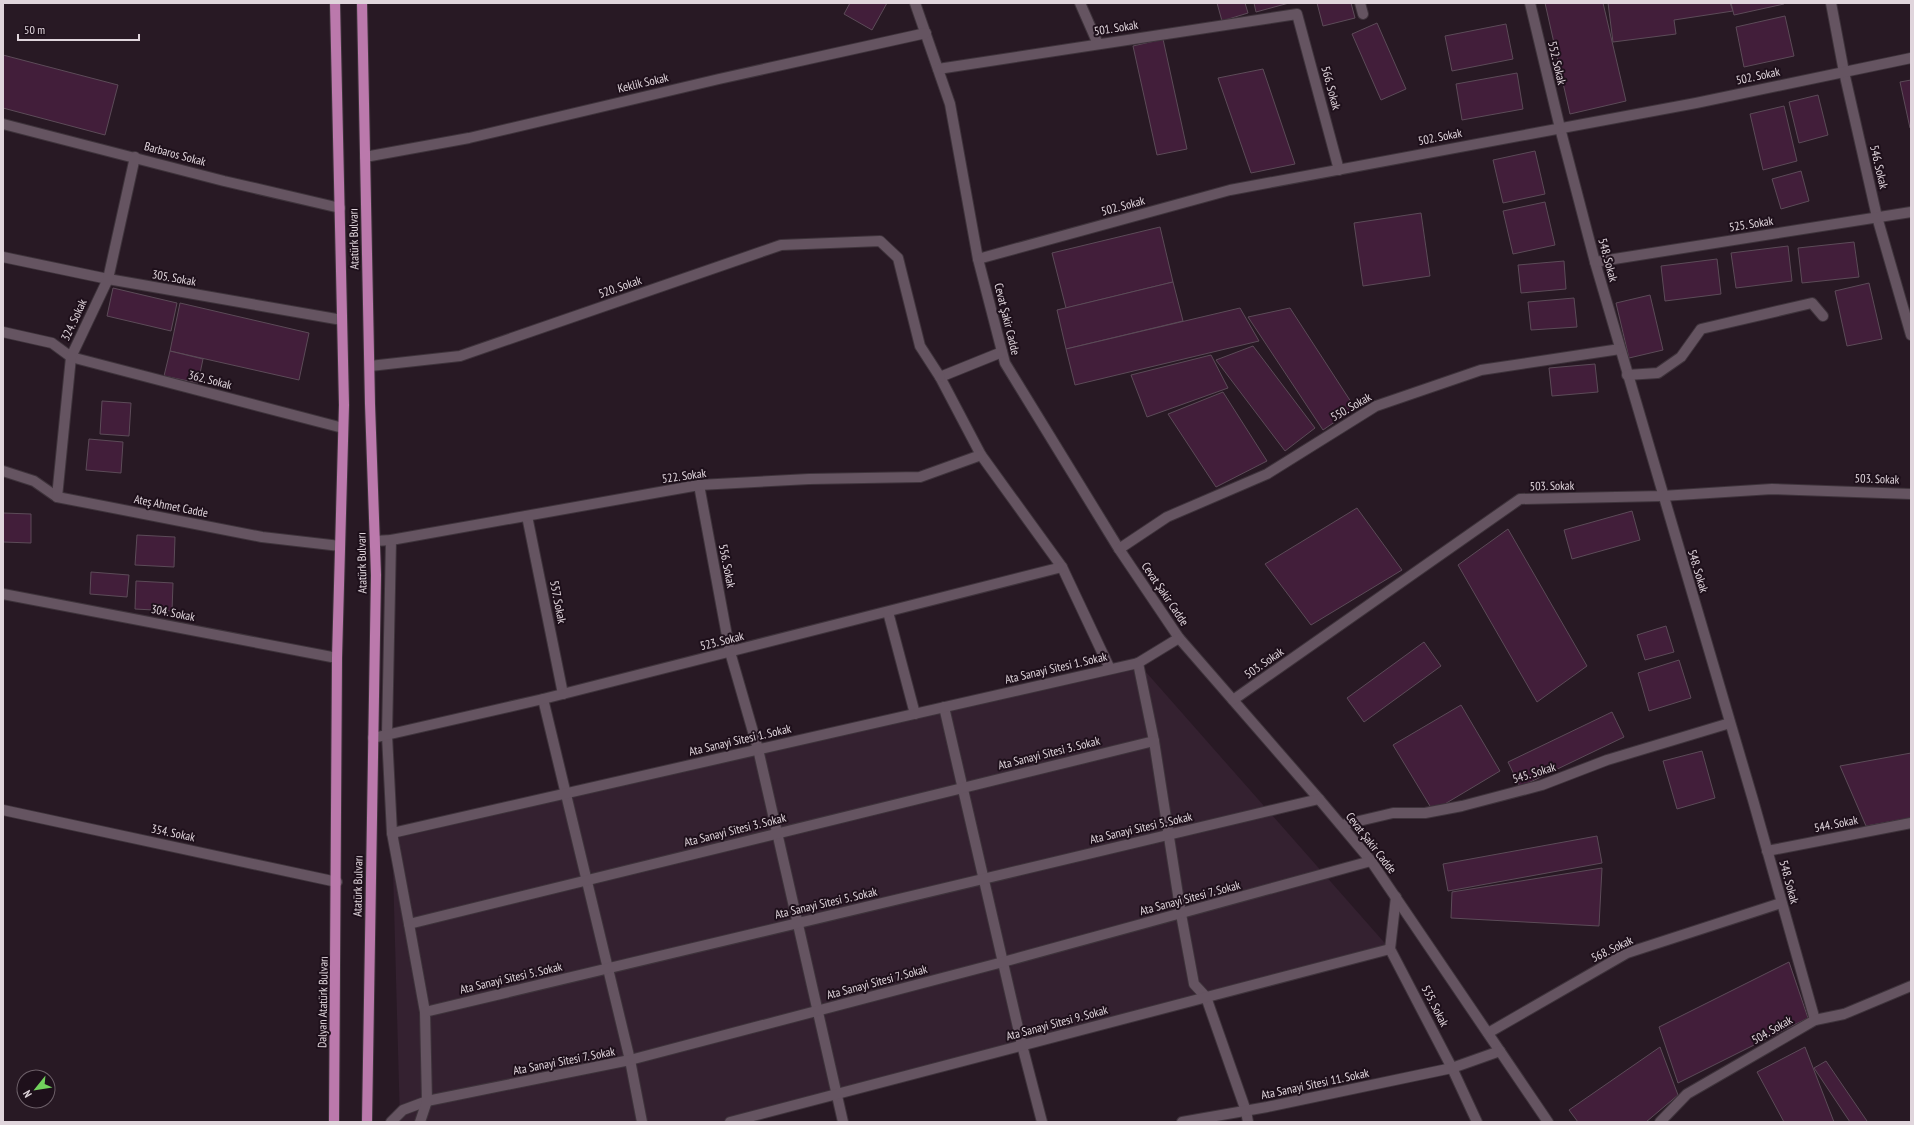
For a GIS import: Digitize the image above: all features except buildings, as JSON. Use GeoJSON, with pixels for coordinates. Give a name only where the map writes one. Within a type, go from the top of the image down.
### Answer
{"type":"FeatureCollection","features":[{"type":"Feature","properties":{"kind":"main road","name":"Atatürk Bulvarı"},"geometry":{"type":"LineString","coordinates":[[336,3],[343,428],[337,658],[337,882]]}},
{"type":"Feature","properties":{"kind":"main road","name":"Atatürk Bulvarı"},"geometry":{"type":"LineString","coordinates":[[362,3],[375,541],[367,1122]]}},
{"type":"Feature","properties":{"kind":"main road","name":"Dalyan Atatürk Bulvarı"},"geometry":{"type":"LineString","coordinates":[[334,1122],[337,882]]}},
{"type":"Feature","properties":{"kind":"street","name":"Cevat Şakir Cadde"},"geometry":{"type":"LineString","coordinates":[[915,3],[950,104],[978,259],[1005,363],[1119,549],[1179,638],[1342,825],[1371,861],[1548,1122]]}},
{"type":"Feature","properties":{"kind":"street"},"geometry":{"type":"LineString","coordinates":[[1080,3],[1098,44]]}},
{"type":"Feature","properties":{"kind":"street"},"geometry":{"type":"LineString","coordinates":[[1360,3],[1363,14]]}},
{"type":"Feature","properties":{"kind":"street","name":"552. Sokak"},"geometry":{"type":"LineString","coordinates":[[1530,3],[1560,128]]}},
{"type":"Feature","properties":{"kind":"street","name":"546. Sokak"},"geometry":{"type":"LineString","coordinates":[[1832,3],[1844,72],[1877,217],[1911,335]]}},
{"type":"Feature","properties":{"kind":"street","name":"501. Sokak"},"geometry":{"type":"LineString","coordinates":[[938,69],[1297,14]]}},
{"type":"Feature","properties":{"kind":"street","name":"566. Sokak"},"geometry":{"type":"LineString","coordinates":[[1297,14],[1339,170]]}},
{"type":"Feature","properties":{"kind":"street","name":"Keklik Sokak"},"geometry":{"type":"LineString","coordinates":[[365,157],[470,138],[719,78],[926,33]]}},
{"type":"Feature","properties":{"kind":"street","name":"502. Sokak"},"geometry":{"type":"LineString","coordinates":[[978,259],[1230,190],[1696,103],[1911,58]]}},
{"type":"Feature","properties":{"kind":"street","name":"Barbaros Sokak"},"geometry":{"type":"LineString","coordinates":[[3,124],[224,181],[340,208]]}},
{"type":"Feature","properties":{"kind":"street","name":"548. Sokak"},"geometry":{"type":"LineString","coordinates":[[1560,128],[1595,262],[1627,375],[1730,723],[1815,1020]]}},
{"type":"Feature","properties":{"kind":"street","name":"324. Sokak"},"geometry":{"type":"LineString","coordinates":[[57,497],[71,357],[108,280],[135,157]]}},
{"type":"Feature","properties":{"kind":"street","name":"525. Sokak"},"geometry":{"type":"LineString","coordinates":[[1595,262],[1911,212]]}},
{"type":"Feature","properties":{"kind":"street","name":"520. Sokak"},"geometry":{"type":"LineString","coordinates":[[370,366],[460,356],[781,245],[880,241],[898,258],[920,346],[940,376]]}},
{"type":"Feature","properties":{"kind":"street","name":"305. Sokak"},"geometry":{"type":"LineString","coordinates":[[3,257],[108,280],[342,320]]}},
{"type":"Feature","properties":{"kind":"street"},"geometry":{"type":"LineString","coordinates":[[1627,375],[1658,373],[1681,356],[1701,329],[1812,303],[1823,316]]}},
{"type":"Feature","properties":{"kind":"street"},"geometry":{"type":"LineString","coordinates":[[3,332],[52,342],[71,357]]}},
{"type":"Feature","properties":{"kind":"street","name":"550. Sokak"},"geometry":{"type":"LineString","coordinates":[[1119,549],[1167,517],[1267,474],[1376,406],[1481,370],[1620,348]]}},
{"type":"Feature","properties":{"kind":"street"},"geometry":{"type":"LineString","coordinates":[[1002,352],[940,376],[981,455],[1062,567],[1110,669]]}},
{"type":"Feature","properties":{"kind":"street","name":"362. Sokak"},"geometry":{"type":"LineString","coordinates":[[71,357],[343,428]]}},
{"type":"Feature","properties":{"kind":"street","name":"522. Sokak"},"geometry":{"type":"LineString","coordinates":[[375,541],[391,540],[699,485],[809,479],[920,477],[981,455]]}},
{"type":"Feature","properties":{"kind":"street","name":"Ateş Ahmet Cadde"},"geometry":{"type":"LineString","coordinates":[[3,471],[34,481],[57,497],[262,537],[340,546]]}},
{"type":"Feature","properties":{"kind":"street","name":"556. Sokak"},"geometry":{"type":"LineString","coordinates":[[699,485],[730,652],[758,749],[843,1122]]}},
{"type":"Feature","properties":{"kind":"street","name":"503. Sokak"},"geometry":{"type":"LineString","coordinates":[[1233,700],[1520,499],[1662,496],[1772,489],[1911,494]]}},
{"type":"Feature","properties":{"kind":"street","name":"557. Sokak"},"geometry":{"type":"LineString","coordinates":[[527,516],[563,694]]}},
{"type":"Feature","properties":{"kind":"street"},"geometry":{"type":"LineString","coordinates":[[391,540],[387,735],[392,833],[425,1012],[427,1101],[420,1122]]}},
{"type":"Feature","properties":{"kind":"street","name":"523. Sokak"},"geometry":{"type":"LineString","coordinates":[[373,738],[543,699],[1062,567]]}},
{"type":"Feature","properties":{"kind":"street","name":"304. Sokak"},"geometry":{"type":"LineString","coordinates":[[3,594],[337,658]]}},
{"type":"Feature","properties":{"kind":"street"},"geometry":{"type":"LineString","coordinates":[[888,612],[915,714]]}},
{"type":"Feature","properties":{"kind":"street","name":"Ata Sanayi Sitesi 1. Sokak"},"geometry":{"type":"LineString","coordinates":[[392,833],[1138,663],[1179,638]]}},
{"type":"Feature","properties":{"kind":"street"},"geometry":{"type":"LineString","coordinates":[[1138,663],[1154,740],[1181,914],[1194,984],[1206,997],[1246,1111],[1248,1122]]}},
{"type":"Feature","properties":{"kind":"street"},"geometry":{"type":"LineString","coordinates":[[543,699],[630,1060],[642,1122]]}},
{"type":"Feature","properties":{"kind":"street"},"geometry":{"type":"LineString","coordinates":[[944,707],[1022,1045],[1042,1122]]}},
{"type":"Feature","properties":{"kind":"street","name":"545. Sokak"},"geometry":{"type":"LineString","coordinates":[[1342,825],[1393,813],[1425,813],[1462,806],[1542,786],[1607,760],[1730,723]]}},
{"type":"Feature","properties":{"kind":"street","name":"Ata Sanayi Sitesi 3. Sokak"},"geometry":{"type":"LineString","coordinates":[[409,924],[1154,740]]}},
{"type":"Feature","properties":{"kind":"street","name":"Ata Sanayi Sitesi 5. Sokak"},"geometry":{"type":"LineString","coordinates":[[425,1012],[1319,799]]}},
{"type":"Feature","properties":{"kind":"street","name":"354. Sokak"},"geometry":{"type":"LineString","coordinates":[[3,810],[337,882]]}},
{"type":"Feature","properties":{"kind":"street","name":"544. Sokak"},"geometry":{"type":"LineString","coordinates":[[1767,850],[1911,822]]}},
{"type":"Feature","properties":{"kind":"street","name":"Ata Sanayi Sitesi 7. Sokak"},"geometry":{"type":"LineString","coordinates":[[390,1122],[403,1110],[427,1101],[630,1060],[818,1012],[1371,861]]}},
{"type":"Feature","properties":{"kind":"street"},"geometry":{"type":"LineString","coordinates":[[1390,948],[1396,897]]}},
{"type":"Feature","properties":{"kind":"street","name":"568. Sokak"},"geometry":{"type":"LineString","coordinates":[[1488,1033],[1627,953],[1781,903]]}},
{"type":"Feature","properties":{"kind":"street","name":"Ata Sanayi Sitesi 9. Sokak"},"geometry":{"type":"LineString","coordinates":[[730,1122],[1390,948]]}},
{"type":"Feature","properties":{"kind":"street","name":"535. Sokak"},"geometry":{"type":"LineString","coordinates":[[1390,948],[1452,1068],[1477,1122]]}},
{"type":"Feature","properties":{"kind":"street","name":"504. Sokak"},"geometry":{"type":"LineString","coordinates":[[1660,1122],[1687,1094],[1815,1020],[1844,1014],[1911,986]]}},
{"type":"Feature","properties":{"kind":"street","name":"Ata Sanayi Sitesi 11. Sokak"},"geometry":{"type":"LineString","coordinates":[[1182,1122],[1246,1111],[1452,1068],[1500,1052]]}},
{"type":"Feature","properties":{"kind":"shaded area"},"geometry":{"type":"Polygon","coordinates":[[[1138,663],[1390,949],[736,1122],[400,1122],[392,833],[1138,663]]]}}]}
